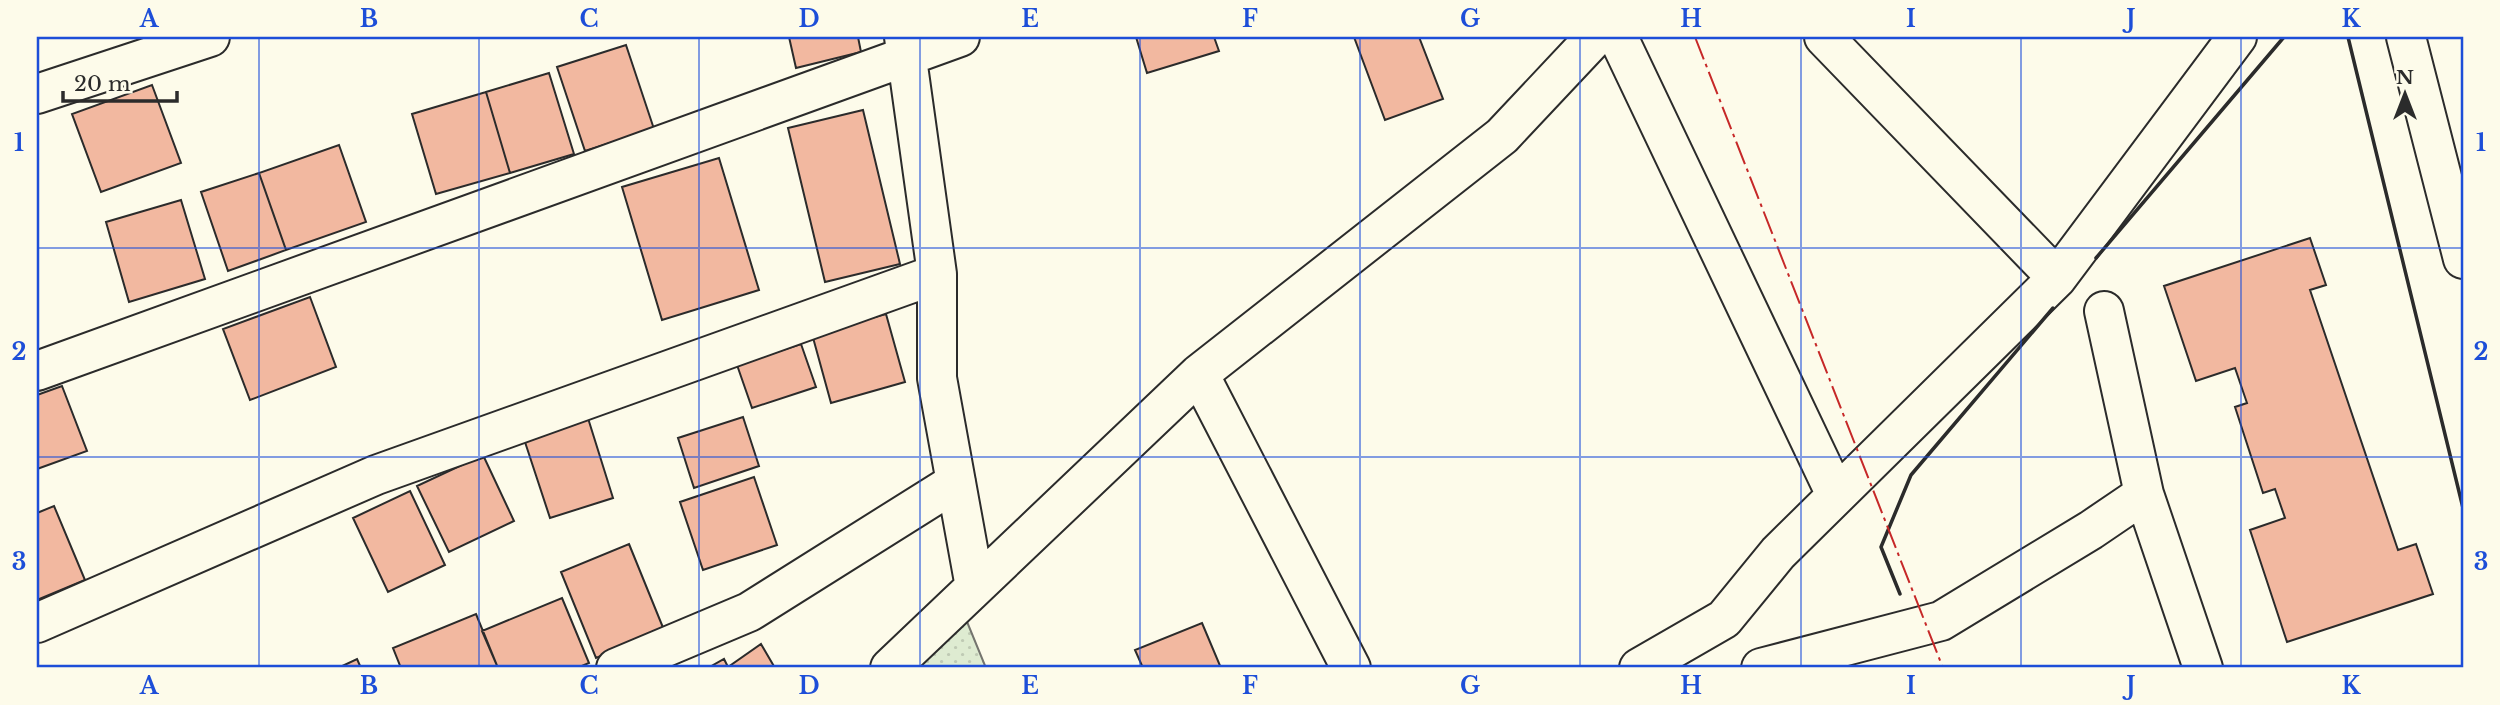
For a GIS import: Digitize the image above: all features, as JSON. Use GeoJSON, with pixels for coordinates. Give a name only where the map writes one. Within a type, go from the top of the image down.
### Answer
{"type":"FeatureCollection","features":[{"type":"Feature","properties":{"kind":"street"},"geometry":{"type":"LineString","coordinates":[[37,94],[210,37]]}},
{"type":"Feature","properties":{"kind":"street"},"geometry":{"type":"LineString","coordinates":[[37,371],[906,47],[960,37]]}},
{"type":"Feature","properties":{"kind":"street"},"geometry":{"type":"LineString","coordinates":[[890,668],[1199,374],[1502,136],[1595,37]]}},
{"type":"Feature","properties":{"kind":"street"},"geometry":{"type":"LineString","coordinates":[[1618,37],[1836,495]]}},
{"type":"Feature","properties":{"kind":"street"},"geometry":{"type":"LineString","coordinates":[[1824,37],[2057,278]]}},
{"type":"Feature","properties":{"kind":"street"},"geometry":{"type":"LineString","coordinates":[[1639,668],[1724,620],[1778,553],[2057,278],[2237,37]]}},
{"type":"Feature","properties":{"kind":"street"},"geometry":{"type":"LineString","coordinates":[[2406,37],[2463,259]]}},
{"type":"Feature","properties":{"kind":"street"},"geometry":{"type":"LineString","coordinates":[[906,47],[937,274],[937,378],[975,587]]}},
{"type":"Feature","properties":{"kind":"street"},"geometry":{"type":"LineString","coordinates":[[37,623],[376,475],[937,274]]}},
{"type":"Feature","properties":{"kind":"street"},"geometry":{"type":"LineString","coordinates":[[2104,311],[2144,494],[2203,668]]}},
{"type":"Feature","properties":{"kind":"street"},"geometry":{"type":"LineString","coordinates":[[1199,374],[1351,668]]}},
{"type":"Feature","properties":{"kind":"street"},"geometry":{"type":"LineString","coordinates":[[616,668],[749,612],[956,482]]}},
{"type":"Feature","properties":{"kind":"street"},"geometry":{"type":"LineString","coordinates":[[1761,668],[1941,621],[2091,530],[2144,494]]}},
{"type":"Feature","properties":{"kind":"green space"},"geometry":{"type":"Polygon","coordinates":[[[963,612],[986,668],[910,668],[963,612]]]}},
{"type":"Feature","properties":{"kind":"building"},"geometry":{"type":"Polygon","coordinates":[[[789,37],[858,37],[861,52],[796,68],[789,37]]]}},
{"type":"Feature","properties":{"kind":"building"},"geometry":{"type":"Polygon","coordinates":[[[1136,37],[1214,37],[1219,51],[1147,73],[1136,37]]]}},
{"type":"Feature","properties":{"kind":"building"},"geometry":{"type":"Polygon","coordinates":[[[1354,37],[1419,37],[1443,99],[1385,120],[1354,37]]]}},
{"type":"Feature","properties":{"kind":"building"},"geometry":{"type":"Polygon","coordinates":[[[626,45],[654,129],[585,151],[557,67],[626,45]]]}},
{"type":"Feature","properties":{"kind":"building"},"geometry":{"type":"Polygon","coordinates":[[[549,73],[574,154],[510,173],[486,92],[549,73]]]}},
{"type":"Feature","properties":{"kind":"building"},"geometry":{"type":"Polygon","coordinates":[[[152,85],[181,163],[101,192],[72,114],[152,85]]]}},
{"type":"Feature","properties":{"kind":"building"},"geometry":{"type":"Polygon","coordinates":[[[486,92],[510,173],[436,194],[412,114],[486,92]]]}},
{"type":"Feature","properties":{"kind":"building"},"geometry":{"type":"Polygon","coordinates":[[[863,110],[900,264],[825,282],[788,128],[863,110]]]}},
{"type":"Feature","properties":{"kind":"building"},"geometry":{"type":"Polygon","coordinates":[[[339,145],[366,222],[286,250],[259,173],[339,145]]]}},
{"type":"Feature","properties":{"kind":"building"},"geometry":{"type":"Polygon","coordinates":[[[719,158],[759,290],[662,320],[622,187],[719,158]]]}},
{"type":"Feature","properties":{"kind":"building"},"geometry":{"type":"Polygon","coordinates":[[[259,173],[286,250],[228,271],[201,192],[259,173]]]}},
{"type":"Feature","properties":{"kind":"building"},"geometry":{"type":"Polygon","coordinates":[[[181,200],[205,279],[129,302],[106,222],[181,200]]]}},
{"type":"Feature","properties":{"kind":"building"},"geometry":{"type":"Polygon","coordinates":[[[2310,238],[2326,285],[2310,290],[2398,550],[2416,544],[2433,594],[2287,642],[2250,530],[2285,518],[2275,489],[2263,493],[2235,407],[2247,403],[2235,368],[2196,381],[2164,286],[2310,238]]]}},
{"type":"Feature","properties":{"kind":"building"},"geometry":{"type":"Polygon","coordinates":[[[310,297],[336,367],[250,400],[223,329],[310,297]]]}},
{"type":"Feature","properties":{"kind":"building"},"geometry":{"type":"Polygon","coordinates":[[[886,314],[905,382],[831,403],[812,334],[886,314]]]}},
{"type":"Feature","properties":{"kind":"building"},"geometry":{"type":"Polygon","coordinates":[[[801,344],[816,387],[752,408],[737,365],[801,344]]]}},
{"type":"Feature","properties":{"kind":"building"},"geometry":{"type":"Polygon","coordinates":[[[62,386],[87,451],[37,469],[37,395],[62,386]]]}},
{"type":"Feature","properties":{"kind":"building"},"geometry":{"type":"Polygon","coordinates":[[[587,415],[613,498],[550,518],[523,436],[587,415]]]}},
{"type":"Feature","properties":{"kind":"building"},"geometry":{"type":"Polygon","coordinates":[[[743,417],[759,466],[694,488],[678,438],[743,417]]]}},
{"type":"Feature","properties":{"kind":"building"},"geometry":{"type":"Polygon","coordinates":[[[483,455],[514,521],[449,552],[417,486],[483,455]]]}},
{"type":"Feature","properties":{"kind":"building"},"geometry":{"type":"Polygon","coordinates":[[[754,477],[777,545],[703,570],[680,502],[754,477]]]}},
{"type":"Feature","properties":{"kind":"building"},"geometry":{"type":"Polygon","coordinates":[[[410,491],[445,565],[388,592],[353,518],[410,491]]]}},
{"type":"Feature","properties":{"kind":"building"},"geometry":{"type":"Polygon","coordinates":[[[54,506],[85,580],[37,600],[37,513],[54,506]]]}},
{"type":"Feature","properties":{"kind":"building"},"geometry":{"type":"Polygon","coordinates":[[[629,544],[664,630],[596,658],[561,572],[629,544]]]}},
{"type":"Feature","properties":{"kind":"building"},"geometry":{"type":"Polygon","coordinates":[[[562,598],[589,663],[577,668],[498,668],[482,631],[562,598]]]}},
{"type":"Feature","properties":{"kind":"building"},"geometry":{"type":"Polygon","coordinates":[[[476,614],[498,668],[401,668],[393,648],[476,614]]]}},
{"type":"Feature","properties":{"kind":"building"},"geometry":{"type":"Polygon","coordinates":[[[1202,623],[1221,668],[1143,668],[1135,650],[1202,623]]]}},
{"type":"Feature","properties":{"kind":"building"},"geometry":{"type":"Polygon","coordinates":[[[761,644],[775,668],[708,668],[724,659],[728,667],[761,644]]]}},
{"type":"Feature","properties":{"kind":"building"},"geometry":{"type":"Polygon","coordinates":[[[357,659],[361,668],[338,668],[357,659]]]}},
{"type":"Feature","properties":{"kind":"wall"},"geometry":{"type":"LineString","coordinates":[[2096,258],[2284,37]]}},
{"type":"Feature","properties":{"kind":"wall"},"geometry":{"type":"LineString","coordinates":[[2348,37],[2463,508]]}},
{"type":"Feature","properties":{"kind":"wall"},"geometry":{"type":"LineString","coordinates":[[1900,594],[1881,547],[1911,475],[2053,308]]}},
{"type":"Feature","properties":{"kind":"power"},"geometry":{"type":"LineString","coordinates":[[1695,37],[1943,668]]}}]}
